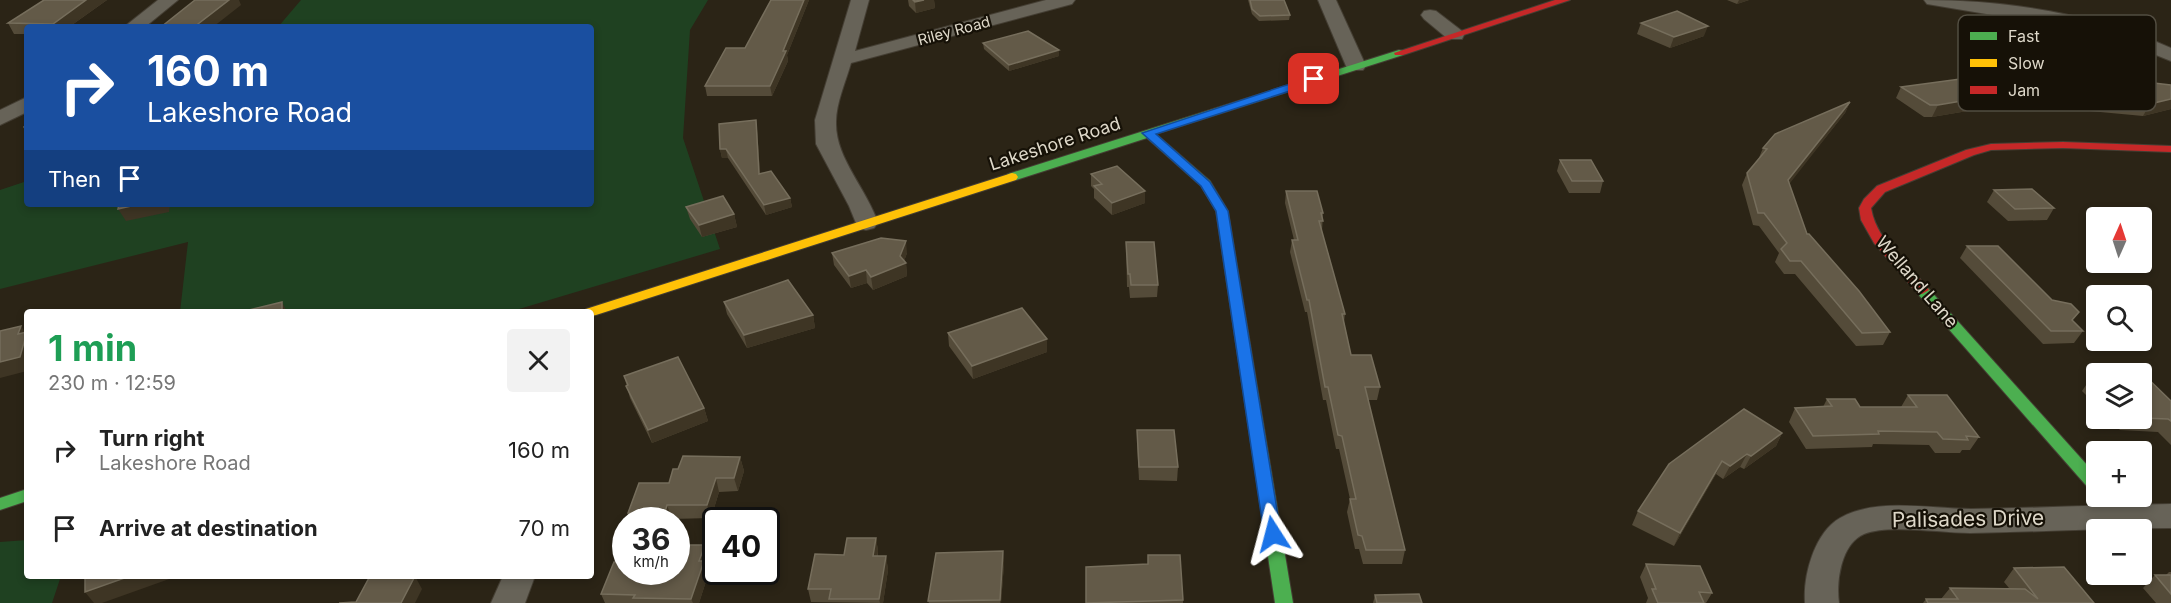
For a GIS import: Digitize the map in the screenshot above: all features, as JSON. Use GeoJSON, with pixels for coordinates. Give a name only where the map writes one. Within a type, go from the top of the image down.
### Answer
{"type":"FeatureCollection","features":[{"type":"Feature","properties":{"kind":"street"},"geometry":{"type":"LineString","coordinates":[[137,24],[169,0]]}},
{"type":"Feature","properties":{"kind":"street"},"geometry":{"type":"LineString","coordinates":[[860,0],[825,120],[827,144],[861,206],[866,223]]}},
{"type":"Feature","properties":{"kind":"street","name":"Riley Road"},"geometry":{"type":"LineString","coordinates":[[842,60],[1066,0]]}},
{"type":"Feature","properties":{"kind":"street"},"geometry":{"type":"LineString","coordinates":[[1328,0],[1356,66]]}},
{"type":"Feature","properties":{"kind":"street","name":"Lakeshore Road"},"geometry":{"type":"LineString","coordinates":[[594,311],[1565,0]]}},
{"type":"Feature","properties":{"kind":"street"},"geometry":{"type":"LineString","coordinates":[[1933,0],[2022,15]]}},
{"type":"Feature","properties":{"kind":"street"},"geometry":{"type":"LineString","coordinates":[[1430,15],[1455,35]]}},
{"type":"Feature","properties":{"kind":"street"},"geometry":{"type":"LineString","coordinates":[[2156,49],[2171,55]]}},
{"type":"Feature","properties":{"kind":"street"},"geometry":{"type":"LineString","coordinates":[[0,119],[24,106]]}},
{"type":"Feature","properties":{"kind":"street"},"geometry":{"type":"LineString","coordinates":[[1148,133],[1206,184],[1222,211],[1284,603]]}},
{"type":"Feature","properties":{"kind":"street","name":"Welland Lane"},"geometry":{"type":"LineString","coordinates":[[2086,475],[1880,243],[1868,223],[1864,208],[1868,199],[1881,189],[1970,152],[1992,147],[2063,144],[2171,149]]}},
{"type":"Feature","properties":{"kind":"street"},"geometry":{"type":"LineString","coordinates":[[0,504],[24,496]]}},
{"type":"Feature","properties":{"kind":"street","name":"Palisades Drive"},"geometry":{"type":"LineString","coordinates":[[1822,603],[1822,572],[1842,534],[1854,525],[1886,519],[1969,521],[2104,507]]}},
{"type":"Feature","properties":{"kind":"street","name":"Palisades Drive"},"geometry":{"type":"LineString","coordinates":[[2120,507],[2171,516]]}},
{"type":"Feature","properties":{"kind":"street"},"geometry":{"type":"LineString","coordinates":[[507,603],[518,579]]}},
{"type":"Feature","properties":{"kind":"green space"},"geometry":{"type":"Polygon","coordinates":[[[301,0],[708,0],[690,30],[683,138],[720,249],[519,309],[180,309],[188,242],[0,289],[0,190],[24,182],[24,207],[594,207],[594,24],[281,24],[301,0]]]}},
{"type":"Feature","properties":{"kind":"green space"},"geometry":{"type":"Polygon","coordinates":[[[24,540],[24,579],[60,579],[52,603],[0,603],[0,542],[24,540]]]}},
{"type":"Feature","properties":{"kind":"building"},"geometry":{"type":"Polygon","coordinates":[[[44,0],[86,0],[53,24],[8,23],[44,0]]]}},
{"type":"Feature","properties":{"kind":"building"},"geometry":{"type":"Polygon","coordinates":[[[195,0],[229,0],[198,24],[165,24],[195,0]]]}},
{"type":"Feature","properties":{"kind":"building"},"geometry":{"type":"Polygon","coordinates":[[[771,0],[804,0],[783,51],[786,51],[770,86],[705,86],[726,48],[745,48],[771,0]]]}},
{"type":"Feature","properties":{"kind":"building"},"geometry":{"type":"Polygon","coordinates":[[[1250,0],[1284,0],[1290,15],[1260,16],[1252,9],[1250,0]]]}},
{"type":"Feature","properties":{"kind":"building"},"geometry":{"type":"Polygon","coordinates":[[[1677,11],[1708,26],[1674,37],[1641,23],[1677,11]]]}},
{"type":"Feature","properties":{"kind":"building"},"geometry":{"type":"Polygon","coordinates":[[[1028,31],[1059,50],[1009,65],[983,43],[1028,31]]]}},
{"type":"Feature","properties":{"kind":"building"},"geometry":{"type":"Polygon","coordinates":[[[1958,79],[1958,102],[1930,105],[1901,87],[1958,79]]]}},
{"type":"Feature","properties":{"kind":"building"},"geometry":{"type":"Polygon","coordinates":[[[2156,83],[2171,85],[2171,99],[2156,103],[2156,83]]]}},
{"type":"Feature","properties":{"kind":"building"},"geometry":{"type":"Polygon","coordinates":[[[1850,102],[1788,180],[1807,234],[1859,291],[1890,332],[1862,333],[1801,261],[1790,261],[1781,249],[1787,243],[1764,213],[1758,213],[1747,173],[1767,149],[1763,148],[1775,134],[1850,102]]]}},
{"type":"Feature","properties":{"kind":"building"},"geometry":{"type":"Polygon","coordinates":[[[756,120],[759,174],[771,171],[790,198],[764,205],[726,149],[720,149],[719,124],[756,120]]]}},
{"type":"Feature","properties":{"kind":"building"},"geometry":{"type":"Polygon","coordinates":[[[1560,160],[1591,160],[1603,181],[1572,181],[1560,160]]]}},
{"type":"Feature","properties":{"kind":"building"},"geometry":{"type":"Polygon","coordinates":[[[1117,166],[1145,191],[1112,203],[1094,186],[1102,184],[1091,174],[1117,166]]]}},
{"type":"Feature","properties":{"kind":"building"},"geometry":{"type":"Polygon","coordinates":[[[2032,189],[2054,208],[2015,209],[1994,190],[2032,189]]]}},
{"type":"Feature","properties":{"kind":"building"},"geometry":{"type":"Polygon","coordinates":[[[1286,191],[1317,191],[1323,213],[1321,213],[1323,221],[1319,221],[1345,314],[1342,314],[1351,355],[1371,355],[1380,387],[1365,387],[1405,550],[1366,550],[1362,536],[1358,535],[1350,499],[1356,499],[1342,436],[1338,435],[1328,387],[1325,387],[1309,300],[1307,300],[1292,240],[1298,240],[1286,191]]]}},
{"type":"Feature","properties":{"kind":"building"},"geometry":{"type":"Polygon","coordinates":[[[723,196],[734,214],[699,225],[686,207],[723,196]]]}},
{"type":"Feature","properties":{"kind":"building"},"geometry":{"type":"Polygon","coordinates":[[[881,238],[906,241],[900,256],[906,263],[871,277],[866,270],[849,276],[832,253],[881,238]]]}},
{"type":"Feature","properties":{"kind":"building"},"geometry":{"type":"Polygon","coordinates":[[[1126,242],[1154,242],[1158,285],[1131,285],[1126,242]]]}},
{"type":"Feature","properties":{"kind":"building"},"geometry":{"type":"Polygon","coordinates":[[[1967,246],[1998,246],[2052,300],[2071,304],[2079,312],[2072,320],[2083,331],[2051,331],[1967,246]]]}},
{"type":"Feature","properties":{"kind":"building"},"geometry":{"type":"Polygon","coordinates":[[[788,280],[813,315],[744,335],[724,302],[788,280]]]}},
{"type":"Feature","properties":{"kind":"building"},"geometry":{"type":"Polygon","coordinates":[[[282,302],[282,309],[253,309],[282,302]]]}},
{"type":"Feature","properties":{"kind":"building"},"geometry":{"type":"Polygon","coordinates":[[[1022,308],[1047,339],[972,366],[948,333],[1022,308]]]}},
{"type":"Feature","properties":{"kind":"building"},"geometry":{"type":"Polygon","coordinates":[[[21,326],[18,334],[24,333],[24,343],[20,357],[0,362],[0,331],[21,326]]]}},
{"type":"Feature","properties":{"kind":"building"},"geometry":{"type":"Polygon","coordinates":[[[678,357],[704,408],[648,430],[626,386],[628,385],[624,376],[678,357]]]}},
{"type":"Feature","properties":{"kind":"building"},"geometry":{"type":"Polygon","coordinates":[[[2152,383],[2171,401],[2171,421],[2152,418],[2152,383]]]}},
{"type":"Feature","properties":{"kind":"building"},"geometry":{"type":"Polygon","coordinates":[[[1908,395],[1947,395],[1979,437],[1966,436],[1968,440],[1943,439],[1937,432],[1878,431],[1879,434],[1813,436],[1795,408],[1832,406],[1827,399],[1855,399],[1860,407],[1917,407],[1908,395]]]}},
{"type":"Feature","properties":{"kind":"building"},"geometry":{"type":"Polygon","coordinates":[[[1744,409],[1782,433],[1751,456],[1747,454],[1730,466],[1722,461],[1680,533],[1638,511],[1669,464],[1744,409]]]}},
{"type":"Feature","properties":{"kind":"building"},"geometry":{"type":"Polygon","coordinates":[[[1137,430],[1174,430],[1178,467],[1139,467],[1137,430]]]}},
{"type":"Feature","properties":{"kind":"building"},"geometry":{"type":"Polygon","coordinates":[[[683,456],[740,457],[734,478],[716,478],[707,505],[630,507],[639,483],[669,483],[673,469],[678,469],[683,456]]]}},
{"type":"Feature","properties":{"kind":"building"},"geometry":{"type":"Polygon","coordinates":[[[847,538],[876,538],[873,556],[886,556],[879,599],[829,599],[831,589],[808,589],[815,554],[844,555],[847,538]]]}},
{"type":"Feature","properties":{"kind":"building"},"geometry":{"type":"Polygon","coordinates":[[[690,545],[702,545],[699,561],[702,561],[702,567],[691,599],[633,598],[635,595],[601,594],[612,567],[612,585],[690,585],[690,545]]]}},
{"type":"Feature","properties":{"kind":"building"},"geometry":{"type":"Polygon","coordinates":[[[1003,551],[1000,600],[928,601],[936,553],[1003,551]]]}},
{"type":"Feature","properties":{"kind":"building"},"geometry":{"type":"Polygon","coordinates":[[[1148,555],[1180,555],[1183,600],[1086,603],[1086,567],[1148,564],[1148,555]]]}},
{"type":"Feature","properties":{"kind":"building"},"geometry":{"type":"Polygon","coordinates":[[[1646,564],[1700,566],[1712,593],[1699,592],[1704,603],[1658,603],[1652,589],[1656,589],[1646,564]]]}},
{"type":"Feature","properties":{"kind":"building"},"geometry":{"type":"Polygon","coordinates":[[[2064,567],[2094,603],[1928,603],[1926,599],[1958,599],[1950,588],[2025,589],[2038,599],[2014,568],[2064,567]]]}},
{"type":"Feature","properties":{"kind":"building"},"geometry":{"type":"Polygon","coordinates":[[[2155,575],[2171,575],[2171,594],[2155,575]]]}},
{"type":"Feature","properties":{"kind":"building"},"geometry":{"type":"Polygon","coordinates":[[[85,579],[122,579],[85,592],[85,579]]]}},
{"type":"Feature","properties":{"kind":"building"},"geometry":{"type":"Polygon","coordinates":[[[368,579],[413,579],[401,603],[339,603],[356,602],[368,579]]]}},
{"type":"Feature","properties":{"kind":"building"},"geometry":{"type":"Polygon","coordinates":[[[1419,594],[1422,603],[1377,603],[1375,595],[1419,594]]]}},
{"type":"Feature","properties":{"kind":"traffic: fast"},"geometry":{"type":"LineString","coordinates":[[1012,177],[1399,53]]}},
{"type":"Feature","properties":{"kind":"traffic: fast"},"geometry":{"type":"LineString","coordinates":[[1148,133],[1206,184],[1222,211],[1284,603]]}},
{"type":"Feature","properties":{"kind":"traffic: fast"},"geometry":{"type":"LineString","coordinates":[[1922,290],[2086,475]]}},
{"type":"Feature","properties":{"kind":"traffic: fast"},"geometry":{"type":"LineString","coordinates":[[0,504],[24,496]]}},
{"type":"Feature","properties":{"kind":"traffic: slow"},"geometry":{"type":"LineString","coordinates":[[594,311],[1012,177]]}},
{"type":"Feature","properties":{"kind":"traffic: jam"},"geometry":{"type":"LineString","coordinates":[[1399,53],[1565,0]]}},
{"type":"Feature","properties":{"kind":"traffic: jam"},"geometry":{"type":"LineString","coordinates":[[1922,290],[1880,243],[1867,220],[1865,208],[1881,189],[1970,152],[1991,147],[2063,145],[2171,149]]}},
{"type":"Feature","properties":{"kind":"route"},"geometry":{"type":"LineString","coordinates":[[1273,534],[1222,211],[1206,184],[1148,133],[1314,79]]}}]}
